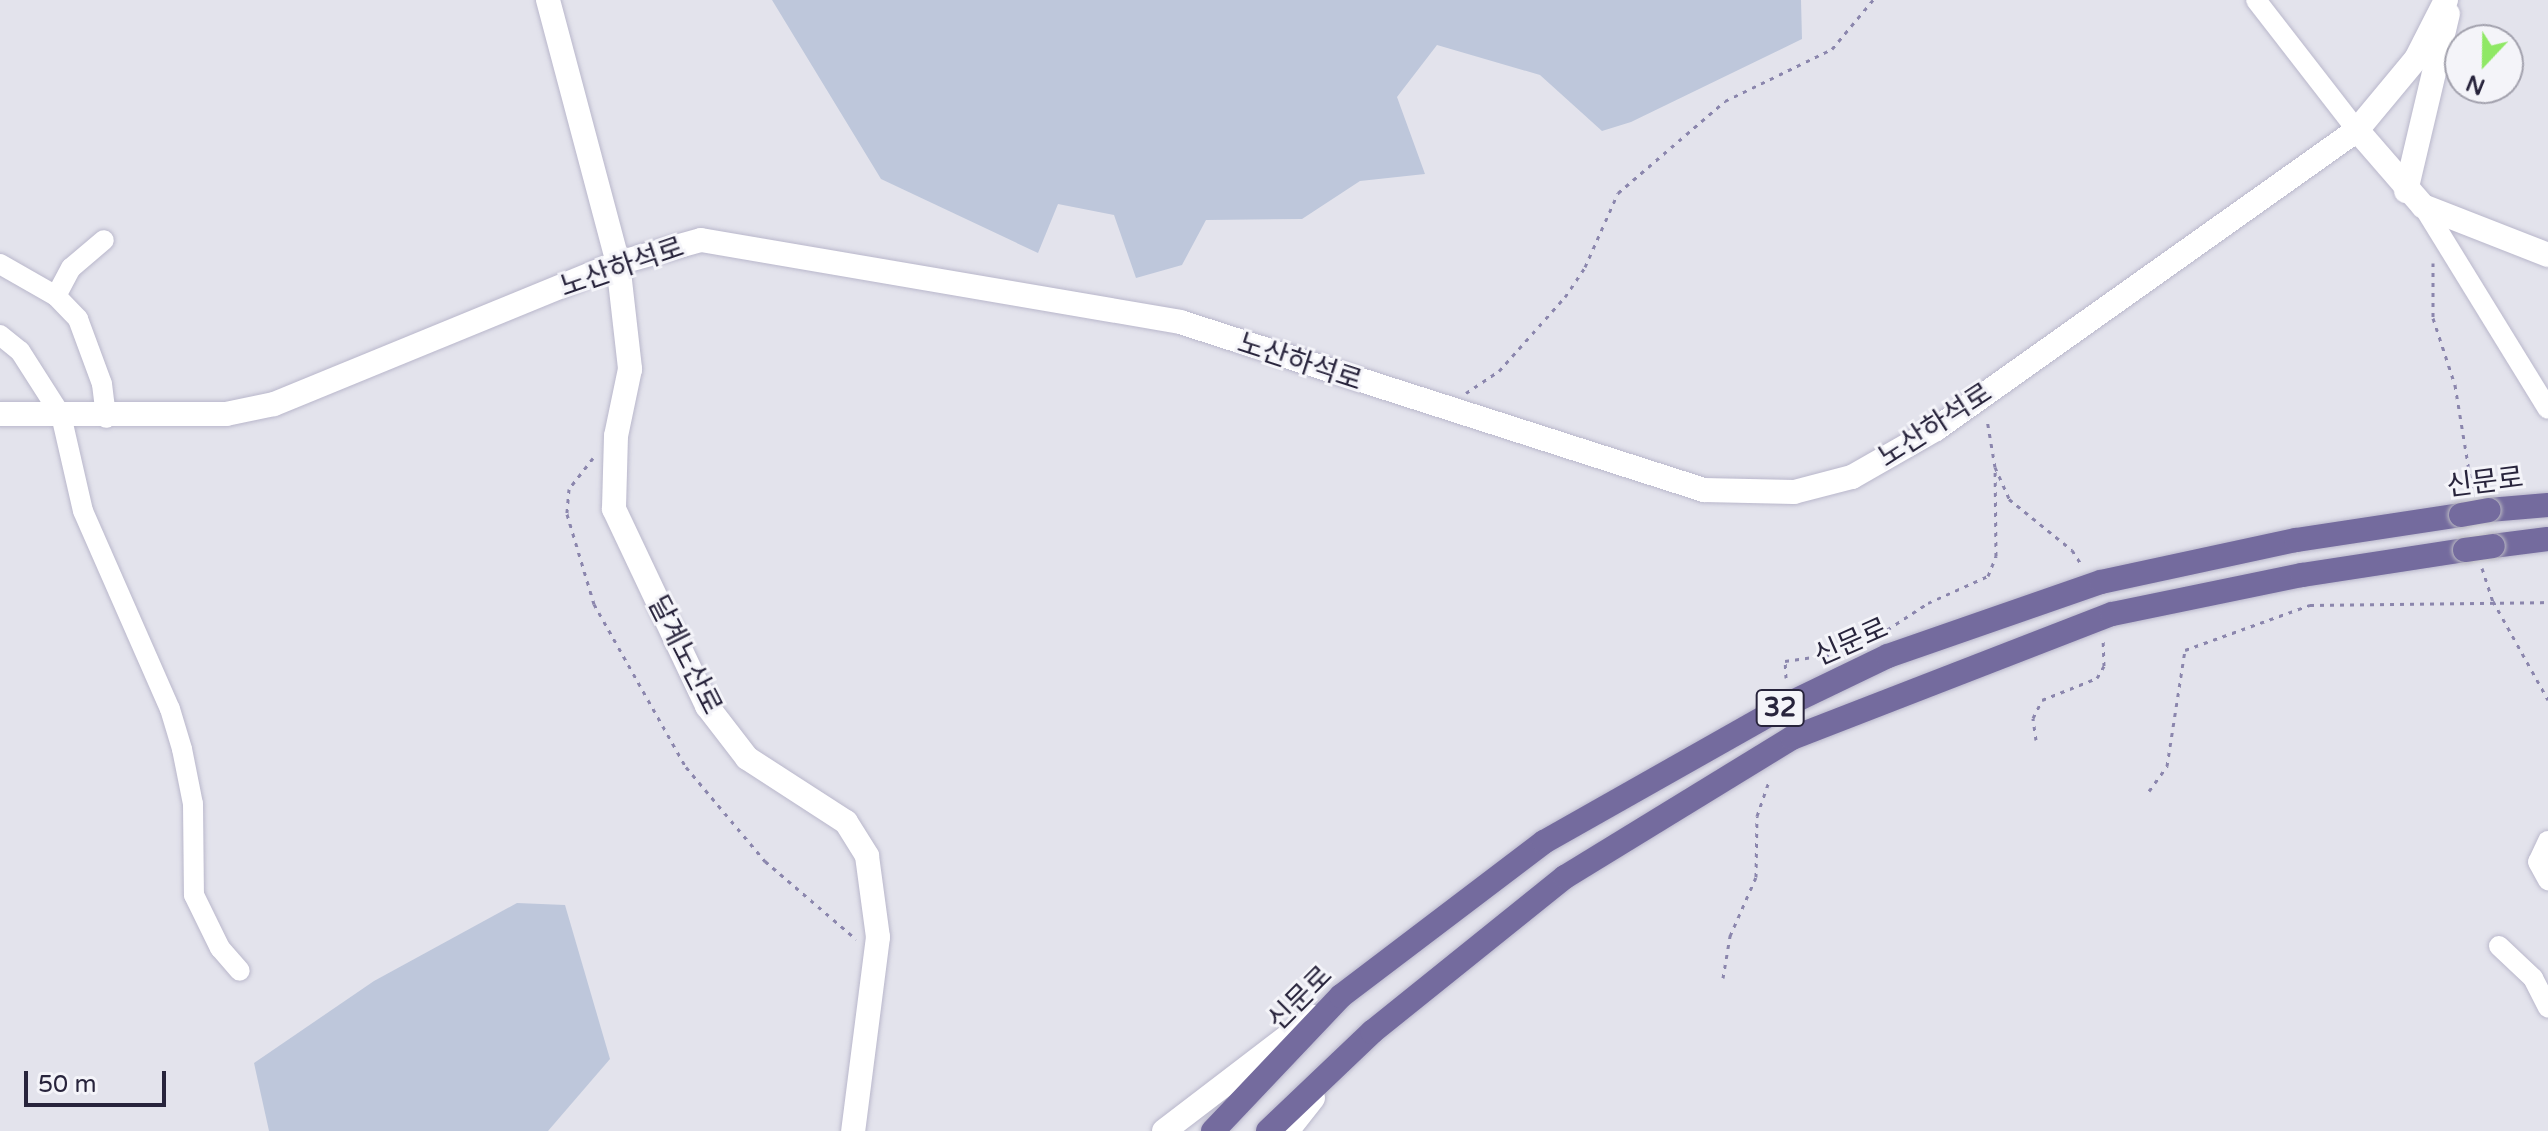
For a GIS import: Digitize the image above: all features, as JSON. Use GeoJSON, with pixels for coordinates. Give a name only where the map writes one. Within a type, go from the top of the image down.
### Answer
{"type":"FeatureCollection","features":[{"type":"Feature","properties":{"kind":"main road","name":"신문로"},"geometry":{"type":"LineString","coordinates":[[1213,1131],[1341,996],[1544,842],[1784,706],[1888,656],[2101,582],[2296,540],[2475,508],[2548,505]]}},
{"type":"Feature","properties":{"kind":"main road","name":"32"},"geometry":{"type":"LineString","coordinates":[[1268,1131],[1340,1063],[1565,877],[1792,738],[2112,614],[2302,575],[2548,539]]}},
{"type":"Feature","properties":{"kind":"street","name":"달계노산로"},"geometry":{"type":"LineString","coordinates":[[548,0],[618,263],[630,369],[616,436],[614,509],[707,706],[747,758],[846,822],[867,856],[878,937],[853,1131]]}},
{"type":"Feature","properties":{"kind":"street"},"geometry":{"type":"LineString","coordinates":[[2256,0],[2414,198],[2548,409]]}},
{"type":"Feature","properties":{"kind":"street","name":"노산하석로"},"geometry":{"type":"LineString","coordinates":[[0,414],[106,418],[226,414],[274,404],[618,263],[701,240],[1180,322],[1446,410],[1704,490],[1742,495],[1794,492],[1852,477],[1984,395],[2357,130],[2416,59],[2448,0]]}},
{"type":"Feature","properties":{"kind":"street"},"geometry":{"type":"LineString","coordinates":[[2414,198],[2448,0]]}},
{"type":"Feature","properties":{"kind":"street"},"geometry":{"type":"LineString","coordinates":[[2414,198],[2548,255]]}},
{"type":"Feature","properties":{"kind":"street"},"geometry":{"type":"LineString","coordinates":[[56,296],[71,268],[104,240]]}},
{"type":"Feature","properties":{"kind":"street"},"geometry":{"type":"LineString","coordinates":[[0,264],[56,296],[78,319],[102,384],[106,418]]}},
{"type":"Feature","properties":{"kind":"street"},"geometry":{"type":"LineString","coordinates":[[0,335],[20,351],[61,415],[83,511],[170,709],[182,749],[193,804],[194,895],[220,948],[240,971]]}},
{"type":"Feature","properties":{"kind":"street"},"geometry":{"type":"LineString","coordinates":[[2548,841],[2538,862],[2548,880]]}},
{"type":"Feature","properties":{"kind":"street"},"geometry":{"type":"LineString","coordinates":[[2499,946],[2533,978],[2548,1007]]}},
{"type":"Feature","properties":{"kind":"street"},"geometry":{"type":"LineString","coordinates":[[1164,1131],[1341,996]]}},
{"type":"Feature","properties":{"kind":"street"},"geometry":{"type":"LineString","coordinates":[[1287,1131],[1340,1063]]}},
{"type":"Feature","properties":{"kind":"path"},"geometry":{"type":"LineString","coordinates":[[1446,410],[1499,371],[1565,297],[1585,267],[1618,193],[1725,101],[1832,49],[1873,0]]}},
{"type":"Feature","properties":{"kind":"path"},"geometry":{"type":"LineString","coordinates":[[2439,235],[2430,295],[2433,318],[2455,385],[2475,508]]}},
{"type":"Feature","properties":{"kind":"path"},"geometry":{"type":"LineString","coordinates":[[1876,637],[1928,603],[1988,576],[1996,556],[1995,467],[1984,395]]}},
{"type":"Feature","properties":{"kind":"path"},"geometry":{"type":"LineString","coordinates":[[616,436],[569,489],[567,514],[594,604],[686,767],[765,861],[857,940],[875,962]]}},
{"type":"Feature","properties":{"kind":"path"},"geometry":{"type":"LineString","coordinates":[[1995,467],[2009,499],[2072,550],[2081,564]]}},
{"type":"Feature","properties":{"kind":"path"},"geometry":{"type":"LineString","coordinates":[[2479,551],[2493,601],[2548,700]]}},
{"type":"Feature","properties":{"kind":"path"},"geometry":{"type":"LineString","coordinates":[[2149,791],[2167,766],[2185,650],[2310,605],[2548,602]]}},
{"type":"Feature","properties":{"kind":"path"},"geometry":{"type":"LineString","coordinates":[[2036,740],[2033,718],[2042,700],[2097,678],[2104,666],[2103,639]]}},
{"type":"Feature","properties":{"kind":"path"},"geometry":{"type":"LineString","coordinates":[[1786,678],[1785,661],[1808,654],[1849,653]]}},
{"type":"Feature","properties":{"kind":"path"},"geometry":{"type":"LineString","coordinates":[[1723,978],[1730,936],[1756,877],[1757,816],[1770,779]]}},
{"type":"Feature","properties":{"kind":"shaded area"},"geometry":{"type":"Polygon","coordinates":[[[772,0],[1801,0],[1802,39],[1631,122],[1602,131],[1540,75],[1437,45],[1397,97],[1425,174],[1360,181],[1302,219],[1206,220],[1182,265],[1136,278],[1114,215],[1058,204],[1038,253],[881,179],[772,0]]]}},
{"type":"Feature","properties":{"kind":"shaded area"},"geometry":{"type":"Polygon","coordinates":[[[517,903],[565,905],[610,1059],[548,1131],[269,1131],[254,1063],[374,981],[517,903]]]}}]}
